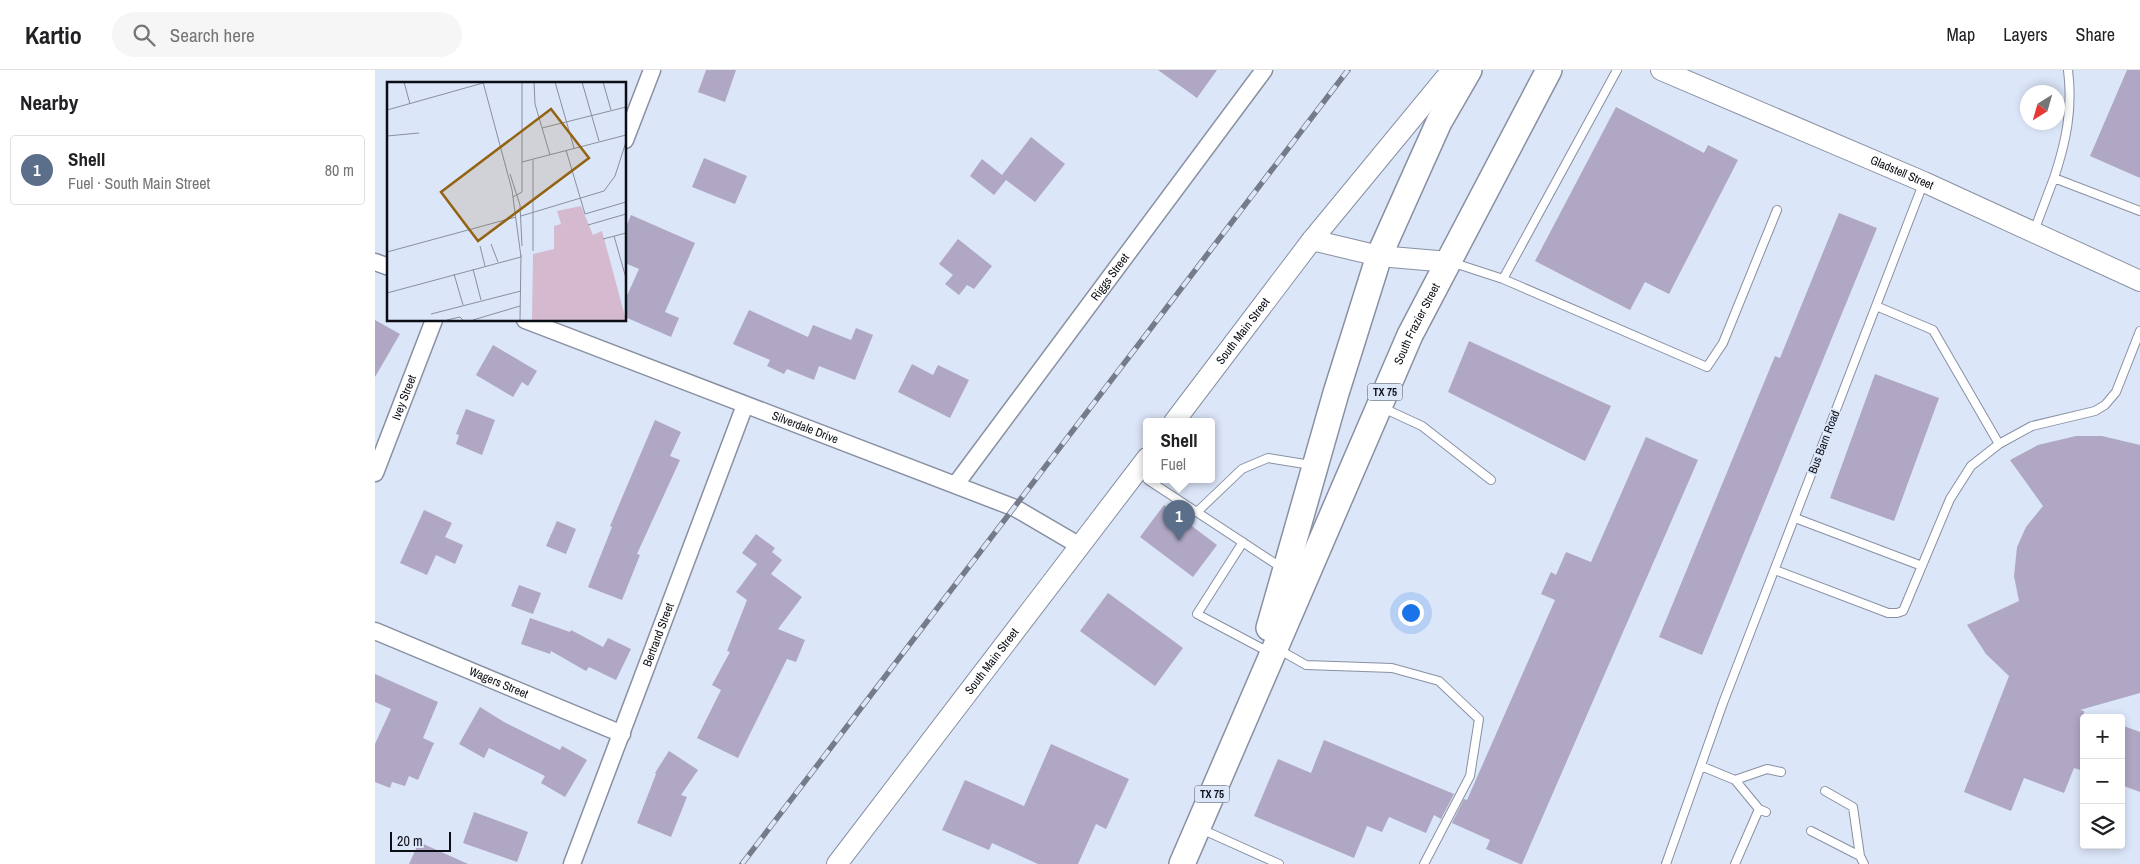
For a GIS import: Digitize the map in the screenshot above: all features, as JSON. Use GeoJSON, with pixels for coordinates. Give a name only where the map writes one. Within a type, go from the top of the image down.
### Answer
{"type":"FeatureCollection","features":[{"type":"Feature","properties":{"kind":"main road","name":"South Frazier Street"},"geometry":{"type":"LineString","coordinates":[[1181,864],[1242,724],[1268,646],[1286,570],[1315,466],[1379,256],[1439,122],[1469,70]]}},
{"type":"Feature","properties":{"kind":"main road","name":"South Frazier Street"},"geometry":{"type":"LineString","coordinates":[[1268,646],[1410,335],[1549,70]]}},
{"type":"Feature","properties":{"kind":"street"},"geometry":{"type":"LineString","coordinates":[[626,137],[652,70]]}},
{"type":"Feature","properties":{"kind":"street","name":"Riggs Street"},"geometry":{"type":"LineString","coordinates":[[956,484],[1265,70]]}},
{"type":"Feature","properties":{"kind":"street","name":"South Main Street"},"geometry":{"type":"LineString","coordinates":[[1176,418],[1312,240],[1452,70]]}},
{"type":"Feature","properties":{"kind":"street","name":"Gladstell Street"},"geometry":{"type":"LineString","coordinates":[[1661,70],[1681,74],[1924,182],[2140,282]]}},
{"type":"Feature","properties":{"kind":"street"},"geometry":{"type":"LineString","coordinates":[[1312,240],[1379,256],[1449,262]]}},
{"type":"Feature","properties":{"kind":"street"},"geometry":{"type":"LineString","coordinates":[[375,262],[387,266]]}},
{"type":"Feature","properties":{"kind":"street","name":"Ivey Street"},"geometry":{"type":"LineString","coordinates":[[375,473],[434,321]]}},
{"type":"Feature","properties":{"kind":"street","name":"Silverdale Drive"},"geometry":{"type":"LineString","coordinates":[[531,321],[553,325],[745,405],[1015,508],[1080,546]]}},
{"type":"Feature","properties":{"kind":"street","name":"Bertrand Street"},"geometry":{"type":"LineString","coordinates":[[572,864],[745,405]]}},
{"type":"Feature","properties":{"kind":"street","name":"South Main Street"},"geometry":{"type":"LineString","coordinates":[[837,864],[1080,546],[1143,473]]}},
{"type":"Feature","properties":{"kind":"street","name":"Wagers Street"},"geometry":{"type":"LineString","coordinates":[[375,631],[622,734]]}},
{"type":"Feature","properties":{"kind":"lane"},"geometry":{"type":"LineString","coordinates":[[1503,279],[1617,70]]}},
{"type":"Feature","properties":{"kind":"lane"},"geometry":{"type":"LineString","coordinates":[[2033,233],[2065,146],[2071,111],[2068,70]]}},
{"type":"Feature","properties":{"kind":"lane"},"geometry":{"type":"LineString","coordinates":[[2054,178],[2140,211]]}},
{"type":"Feature","properties":{"kind":"lane","name":"Bus Barn Road"},"geometry":{"type":"LineString","coordinates":[[1666,864],[1723,703],[1924,182]]}},
{"type":"Feature","properties":{"kind":"lane"},"geometry":{"type":"LineString","coordinates":[[1449,262],[1503,279],[1707,367],[1723,343],[1777,210]]}},
{"type":"Feature","properties":{"kind":"lane"},"geometry":{"type":"LineString","coordinates":[[1876,306],[1933,330],[1999,444]]}},
{"type":"Feature","properties":{"kind":"lane"},"geometry":{"type":"LineString","coordinates":[[1775,570],[1888,612],[1897,613],[1903,611],[1957,487],[1971,466],[1999,444],[2033,426],[2095,411],[2105,405],[2116,392],[2140,331]]}},
{"type":"Feature","properties":{"kind":"lane"},"geometry":{"type":"LineString","coordinates":[[1379,406],[1423,426],[1491,480]]}},
{"type":"Feature","properties":{"kind":"lane"},"geometry":{"type":"LineString","coordinates":[[1197,512],[1242,469],[1268,458],[1315,466]]}},
{"type":"Feature","properties":{"kind":"lane"},"geometry":{"type":"LineString","coordinates":[[1159,483],[1197,512],[1286,570]]}},
{"type":"Feature","properties":{"kind":"lane"},"geometry":{"type":"LineString","coordinates":[[1795,518],[1922,566]]}},
{"type":"Feature","properties":{"kind":"lane"},"geometry":{"type":"LineString","coordinates":[[1243,542],[1197,614],[1306,665],[1392,668],[1439,680],[1479,719],[1470,776],[1424,864]]}},
{"type":"Feature","properties":{"kind":"lane"},"geometry":{"type":"LineString","coordinates":[[1701,766],[1735,780],[1763,810],[1735,864]]}},
{"type":"Feature","properties":{"kind":"lane"},"geometry":{"type":"LineString","coordinates":[[1735,780],[1767,769],[1781,772]]}},
{"type":"Feature","properties":{"kind":"lane"},"geometry":{"type":"LineString","coordinates":[[1825,791],[1853,807],[1860,856],[1864,864]]}},
{"type":"Feature","properties":{"kind":"lane"},"geometry":{"type":"LineString","coordinates":[[1197,828],[1279,864]]}},
{"type":"Feature","properties":{"kind":"lane"},"geometry":{"type":"LineString","coordinates":[[1811,831],[1860,856]]}},
{"type":"Feature","properties":{"kind":"building"},"geometry":{"type":"Polygon","coordinates":[[[706,70],[736,70],[725,102],[698,92],[706,70]]]}},
{"type":"Feature","properties":{"kind":"building"},"geometry":{"type":"Polygon","coordinates":[[[1158,70],[1217,70],[1197,98],[1158,70]]]}},
{"type":"Feature","properties":{"kind":"building"},"geometry":{"type":"Polygon","coordinates":[[[2127,70],[2140,70],[2140,178],[2090,156],[2127,70]]]}},
{"type":"Feature","properties":{"kind":"building"},"geometry":{"type":"Polygon","coordinates":[[[1616,107],[1704,153],[1708,145],[1738,160],[1669,294],[1645,282],[1630,310],[1535,261],[1616,107]]]}},
{"type":"Feature","properties":{"kind":"building"},"geometry":{"type":"Polygon","coordinates":[[[1031,137],[1065,164],[1035,202],[1006,180],[994,195],[970,176],[982,159],[1002,175],[1031,137]]]}},
{"type":"Feature","properties":{"kind":"building"},"geometry":{"type":"Polygon","coordinates":[[[704,158],[747,176],[735,204],[692,187],[704,158]]]}},
{"type":"Feature","properties":{"kind":"building"},"geometry":{"type":"Polygon","coordinates":[[[1839,213],[1877,228],[1702,655],[1659,637],[1775,356],[1780,358],[1839,213]]]}},
{"type":"Feature","properties":{"kind":"building"},"geometry":{"type":"Polygon","coordinates":[[[631,215],[695,243],[665,312],[679,318],[671,337],[626,317],[626,298],[639,269],[626,263],[626,227],[631,215]]]}},
{"type":"Feature","properties":{"kind":"building"},"geometry":{"type":"Polygon","coordinates":[[[958,239],[992,266],[974,289],[967,285],[959,295],[945,284],[953,275],[939,264],[958,239]]]}},
{"type":"Feature","properties":{"kind":"building"},"geometry":{"type":"Polygon","coordinates":[[[749,310],[808,337],[813,325],[851,340],[856,328],[873,335],[855,380],[819,366],[814,380],[787,369],[784,374],[767,366],[770,360],[733,344],[749,310]]]}},
{"type":"Feature","properties":{"kind":"building"},"geometry":{"type":"Polygon","coordinates":[[[375,320],[400,334],[375,377],[375,320]]]}},
{"type":"Feature","properties":{"kind":"building"},"geometry":{"type":"Polygon","coordinates":[[[1469,341],[1611,406],[1585,461],[1448,392],[1469,341]]]}},
{"type":"Feature","properties":{"kind":"building"},"geometry":{"type":"Polygon","coordinates":[[[493,345],[537,371],[528,386],[522,382],[513,397],[476,375],[493,345]]]}},
{"type":"Feature","properties":{"kind":"building"},"geometry":{"type":"Polygon","coordinates":[[[912,364],[933,375],[938,365],[969,380],[950,418],[898,392],[912,364]]]}},
{"type":"Feature","properties":{"kind":"building"},"geometry":{"type":"Polygon","coordinates":[[[1875,374],[1939,398],[1894,521],[1830,498],[1875,374]]]}},
{"type":"Feature","properties":{"kind":"building"},"geometry":{"type":"Polygon","coordinates":[[[466,409],[495,420],[482,455],[456,444],[459,435],[456,434],[466,409]]]}},
{"type":"Feature","properties":{"kind":"building"},"geometry":{"type":"Polygon","coordinates":[[[655,420],[681,432],[670,456],[680,460],[637,554],[640,555],[622,600],[588,587],[612,527],[610,526],[655,420]]]}},
{"type":"Feature","properties":{"kind":"building"},"geometry":{"type":"Polygon","coordinates":[[[2076,436],[2102,436],[2140,445],[2140,693],[2080,710],[2084,711],[2084,714],[2080,714],[2080,770],[2074,768],[2064,793],[2024,778],[2011,811],[1964,792],[2009,676],[1986,654],[1967,625],[2019,601],[2014,576],[2017,547],[2026,527],[2043,506],[2010,460],[2038,445],[2076,436]]]}},
{"type":"Feature","properties":{"kind":"building"},"geometry":{"type":"Polygon","coordinates":[[[1646,437],[1698,460],[1522,864],[1520,864],[1486,849],[1490,840],[1452,823],[1464,799],[1467,800],[1555,600],[1541,594],[1551,572],[1556,575],[1566,552],[1591,562],[1646,437]]]}},
{"type":"Feature","properties":{"kind":"building"},"geometry":{"type":"Polygon","coordinates":[[[1164,505],[1217,545],[1193,577],[1140,537],[1164,505]]]}},
{"type":"Feature","properties":{"kind":"building"},"geometry":{"type":"Polygon","coordinates":[[[424,510],[452,523],[445,537],[463,545],[455,564],[436,555],[427,575],[400,563],[424,510]]]}},
{"type":"Feature","properties":{"kind":"building"},"geometry":{"type":"Polygon","coordinates":[[[557,521],[576,529],[566,554],[546,546],[557,521]]]}},
{"type":"Feature","properties":{"kind":"building"},"geometry":{"type":"Polygon","coordinates":[[[756,534],[775,548],[772,552],[782,560],[771,574],[802,597],[778,629],[805,640],[796,662],[787,659],[738,758],[697,738],[721,690],[712,685],[730,652],[727,651],[747,600],[736,592],[757,564],[742,553],[756,534]]]}},
{"type":"Feature","properties":{"kind":"building"},"geometry":{"type":"Polygon","coordinates":[[[519,585],[541,593],[533,614],[511,606],[519,585]]]}},
{"type":"Feature","properties":{"kind":"building"},"geometry":{"type":"Polygon","coordinates":[[[1108,593],[1183,648],[1155,686],[1080,631],[1108,593]]]}},
{"type":"Feature","properties":{"kind":"building"},"geometry":{"type":"Polygon","coordinates":[[[530,618],[570,632],[571,630],[603,647],[608,638],[631,649],[616,680],[589,667],[586,671],[551,651],[550,654],[521,644],[530,618]]]}},
{"type":"Feature","properties":{"kind":"building"},"geometry":{"type":"Polygon","coordinates":[[[375,674],[438,702],[423,738],[434,743],[418,780],[409,776],[405,786],[392,782],[390,788],[375,782],[375,744],[391,709],[375,702],[375,674]]]}},
{"type":"Feature","properties":{"kind":"building"},"geometry":{"type":"Polygon","coordinates":[[[480,707],[504,722],[560,750],[562,746],[587,760],[565,797],[541,783],[545,776],[489,748],[484,758],[459,744],[480,707]]]}},
{"type":"Feature","properties":{"kind":"building"},"geometry":{"type":"Polygon","coordinates":[[[2125,726],[2140,732],[2140,792],[2125,786],[2125,726]]]}},
{"type":"Feature","properties":{"kind":"building"},"geometry":{"type":"Polygon","coordinates":[[[1324,740],[1454,794],[1441,819],[1434,815],[1426,833],[1389,817],[1382,832],[1367,826],[1354,858],[1254,816],[1278,759],[1311,773],[1324,740]]]}},
{"type":"Feature","properties":{"kind":"building"},"geometry":{"type":"Polygon","coordinates":[[[1051,744],[1129,779],[1106,829],[1096,824],[1078,864],[1038,864],[992,843],[989,850],[942,830],[965,780],[1024,806],[1051,744]]]}},
{"type":"Feature","properties":{"kind":"building"},"geometry":{"type":"Polygon","coordinates":[[[669,751],[698,770],[681,795],[687,797],[671,837],[637,823],[655,773],[669,751]]]}},
{"type":"Feature","properties":{"kind":"building"},"geometry":{"type":"Polygon","coordinates":[[[474,812],[528,832],[517,862],[463,843],[474,812]]]}},
{"type":"Feature","properties":{"kind":"building"},"geometry":{"type":"Polygon","coordinates":[[[419,842],[468,864],[409,864],[419,842]]]}},
{"type":"Feature","properties":{"kind":"railway"},"geometry":{"type":"LineString","coordinates":[[742,864],[1348,70]]}},
{"type":"Feature","properties":{"kind":"place","name":"Shell"},"geometry":{"type":"Point","coordinates":[1179,541]}}]}
